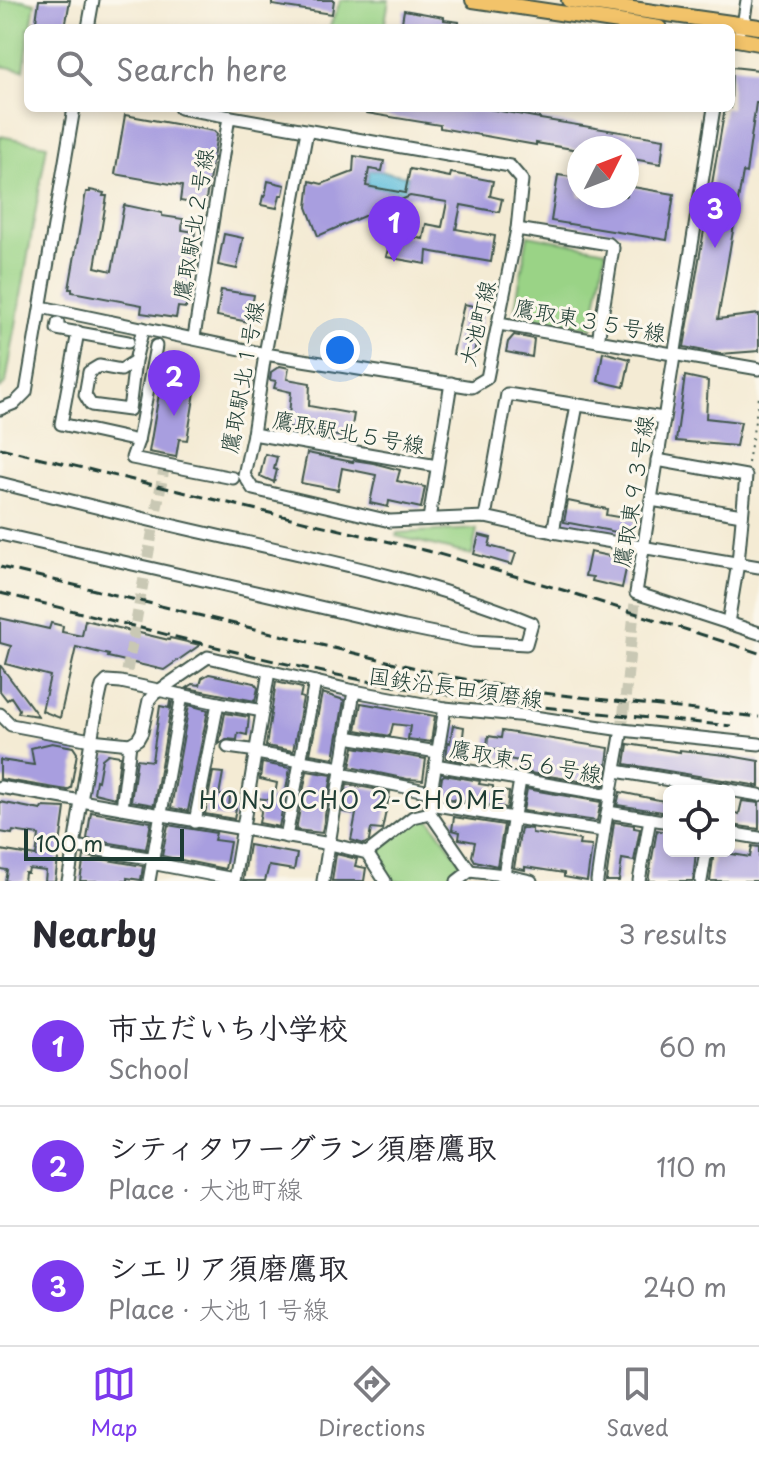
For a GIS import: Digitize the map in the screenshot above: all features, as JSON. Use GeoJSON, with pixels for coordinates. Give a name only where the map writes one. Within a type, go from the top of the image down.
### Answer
{"type":"FeatureCollection","features":[{"type":"Feature","properties":{"kind":"main road"},"geometry":{"type":"LineString","coordinates":[[473,0],[635,24]]}},
{"type":"Feature","properties":{"kind":"main road"},"geometry":{"type":"LineString","coordinates":[[569,0],[759,27]]}},
{"type":"Feature","properties":{"kind":"main road"},"geometry":{"type":"LineString","coordinates":[[735,40],[759,43]]}},
{"type":"Feature","properties":{"kind":"street"},"geometry":{"type":"LineString","coordinates":[[89,24],[93,0]]}},
{"type":"Feature","properties":{"kind":"street"},"geometry":{"type":"LineString","coordinates":[[735,36],[743,25],[747,0]]}},
{"type":"Feature","properties":{"kind":"street"},"geometry":{"type":"LineString","coordinates":[[0,409],[15,403],[26,392],[73,112]]}},
{"type":"Feature","properties":{"kind":"street","name":"大池町線"},"geometry":{"type":"LineString","coordinates":[[41,307],[265,354],[472,387],[487,378],[517,229],[522,180],[510,166],[202,112]]}},
{"type":"Feature","properties":{"kind":"street","name":"鷹取東９３号線"},"geometry":{"type":"LineString","coordinates":[[713,112],[636,593],[759,633]]}},
{"type":"Feature","properties":{"kind":"street","name":"鷹取駅北２号線"},"geometry":{"type":"LineString","coordinates":[[194,337],[229,117]]}},
{"type":"Feature","properties":{"kind":"street","name":"鷹取駅北１号線"},"geometry":{"type":"LineString","coordinates":[[307,131],[244,475],[253,489],[390,521],[485,517],[553,532],[759,567]]}},
{"type":"Feature","properties":{"kind":"street"},"geometry":{"type":"LineString","coordinates":[[517,229],[609,244],[613,248],[598,341]]}},
{"type":"Feature","properties":{"kind":"street"},"geometry":{"type":"LineString","coordinates":[[58,323],[57,329],[128,342]]}},
{"type":"Feature","properties":{"kind":"street","name":"鷹取東３５号線"},"geometry":{"type":"LineString","coordinates":[[499,324],[673,354]]}},
{"type":"Feature","properties":{"kind":"street"},"geometry":{"type":"LineString","coordinates":[[135,361],[121,370],[99,366],[89,372],[85,395],[91,405],[129,410],[143,328]]}},
{"type":"Feature","properties":{"kind":"street"},"geometry":{"type":"LineString","coordinates":[[78,332],[61,424],[138,441]]}},
{"type":"Feature","properties":{"kind":"street"},"geometry":{"type":"LineString","coordinates":[[156,346],[132,458],[165,467],[233,478]]}},
{"type":"Feature","properties":{"kind":"street"},"geometry":{"type":"LineString","coordinates":[[673,354],[759,369]]}},
{"type":"Feature","properties":{"kind":"street"},"geometry":{"type":"LineString","coordinates":[[429,519],[451,383]]}},
{"type":"Feature","properties":{"kind":"street"},"geometry":{"type":"LineString","coordinates":[[485,517],[507,394],[663,418]]}},
{"type":"Feature","properties":{"kind":"street"},"geometry":{"type":"LineString","coordinates":[[553,532],[577,405]]}},
{"type":"Feature","properties":{"kind":"street","name":"鷹取駅北５号線"},"geometry":{"type":"LineString","coordinates":[[253,434],[437,466]]}},
{"type":"Feature","properties":{"kind":"street"},"geometry":{"type":"LineString","coordinates":[[657,460],[746,476],[738,563],[728,623]]}},
{"type":"Feature","properties":{"kind":"street"},"geometry":{"type":"LineString","coordinates":[[0,483],[398,579],[492,607],[532,623],[526,644],[473,641],[0,534]]}},
{"type":"Feature","properties":{"kind":"street"},"geometry":{"type":"LineString","coordinates":[[651,500],[742,515]]}},
{"type":"Feature","properties":{"kind":"street","name":"国鉄沿長田須磨線"},"geometry":{"type":"LineString","coordinates":[[160,690],[208,657],[354,691],[445,708],[759,744]]}},
{"type":"Feature","properties":{"kind":"street"},"geometry":{"type":"LineString","coordinates":[[74,846],[149,858],[156,864],[234,880],[269,671]]}},
{"type":"Feature","properties":{"kind":"street"},"geometry":{"type":"LineString","coordinates":[[68,881],[91,740],[102,686],[107,681],[263,711]]}},
{"type":"Feature","properties":{"kind":"street"},"geometry":{"type":"LineString","coordinates":[[286,837],[315,682]]}},
{"type":"Feature","properties":{"kind":"street"},"geometry":{"type":"LineString","coordinates":[[0,714],[11,725],[130,744],[142,732],[149,700],[160,690]]}},
{"type":"Feature","properties":{"kind":"street"},"geometry":{"type":"LineString","coordinates":[[323,881],[354,691]]}},
{"type":"Feature","properties":{"kind":"street"},"geometry":{"type":"LineString","coordinates":[[149,881],[182,695]]}},
{"type":"Feature","properties":{"kind":"street"},"geometry":{"type":"LineString","coordinates":[[195,822],[218,703]]}},
{"type":"Feature","properties":{"kind":"street"},"geometry":{"type":"LineString","coordinates":[[445,708],[430,803],[470,871]]}},
{"type":"Feature","properties":{"kind":"street"},"geometry":{"type":"LineString","coordinates":[[597,881],[622,730]]}},
{"type":"Feature","properties":{"kind":"street","name":"鷹取東５６号線"},"geometry":{"type":"LineString","coordinates":[[346,737],[520,780],[610,795]]}},
{"type":"Feature","properties":{"kind":"street"},"geometry":{"type":"LineString","coordinates":[[122,808],[130,744]]}},
{"type":"Feature","properties":{"kind":"street"},"geometry":{"type":"LineString","coordinates":[[228,747],[301,757],[430,803],[604,831]]}},
{"type":"Feature","properties":{"kind":"street"},"geometry":{"type":"LineString","coordinates":[[616,771],[690,785]]}},
{"type":"Feature","properties":{"kind":"street"},"geometry":{"type":"LineString","coordinates":[[510,878],[520,780]]}},
{"type":"Feature","properties":{"kind":"street"},"geometry":{"type":"LineString","coordinates":[[0,787],[367,853],[385,881]]}},
{"type":"Feature","properties":{"kind":"street"},"geometry":{"type":"LineString","coordinates":[[735,792],[759,795]]}},
{"type":"Feature","properties":{"kind":"street"},"geometry":{"type":"LineString","coordinates":[[367,853],[430,803]]}},
{"type":"Feature","properties":{"kind":"street"},"geometry":{"type":"LineString","coordinates":[[608,812],[663,821]]}},
{"type":"Feature","properties":{"kind":"street"},"geometry":{"type":"LineString","coordinates":[[639,881],[650,819]]}},
{"type":"Feature","properties":{"kind":"street"},"geometry":{"type":"LineString","coordinates":[[735,834],[759,838]]}},
{"type":"Feature","properties":{"kind":"street"},"geometry":{"type":"LineString","coordinates":[[701,881],[705,857]]}},
{"type":"Feature","properties":{"kind":"street"},"geometry":{"type":"LineString","coordinates":[[457,881],[470,871],[531,881]]}},
{"type":"Feature","properties":{"kind":"path"},"geometry":{"type":"LineString","coordinates":[[746,476],[759,397]]}},
{"type":"Feature","properties":{"kind":"green space"},"geometry":{"type":"Polygon","coordinates":[[[0,0],[35,3],[32,24],[24,24],[24,70],[0,66],[0,0]]]}},
{"type":"Feature","properties":{"kind":"green space"},"geometry":{"type":"Polygon","coordinates":[[[341,0],[389,0],[385,24],[331,24],[341,0]]]}},
{"type":"Feature","properties":{"kind":"green space"},"geometry":{"type":"Polygon","coordinates":[[[0,136],[47,145],[6,383],[0,389],[0,136]]]}},
{"type":"Feature","properties":{"kind":"green space"},"geometry":{"type":"Polygon","coordinates":[[[528,235],[606,250],[592,328],[514,314],[528,235]]]}},
{"type":"Feature","properties":{"kind":"green space"},"geometry":{"type":"Polygon","coordinates":[[[477,529],[472,555],[396,536],[397,533],[477,529]]]}},
{"type":"Feature","properties":{"kind":"green space"},"geometry":{"type":"Polygon","coordinates":[[[416,820],[430,820],[460,861],[457,873],[448,881],[392,881],[378,865],[376,854],[386,842],[416,820]]]}},
{"type":"Feature","properties":{"kind":"water"},"geometry":{"type":"Polygon","coordinates":[[[369,169],[408,176],[405,193],[366,186],[369,169]]]}},
{"type":"Feature","properties":{"kind":"building"},"geometry":{"type":"Polygon","coordinates":[[[39,0],[70,0],[66,24],[36,24],[39,0]]]}},
{"type":"Feature","properties":{"kind":"building"},"geometry":{"type":"Polygon","coordinates":[[[272,0],[334,0],[332,14],[272,5],[272,0]]]}},
{"type":"Feature","properties":{"kind":"building"},"geometry":{"type":"Polygon","coordinates":[[[404,10],[459,22],[459,24],[402,24],[404,10]]]}},
{"type":"Feature","properties":{"kind":"building"},"geometry":{"type":"Polygon","coordinates":[[[735,67],[759,70],[759,103],[756,103],[718,319],[759,314],[759,351],[720,354],[684,347],[724,112],[735,112],[735,67]]]}},
{"type":"Feature","properties":{"kind":"building"},"geometry":{"type":"Polygon","coordinates":[[[506,112],[664,139],[661,164],[639,160],[639,136],[567,136],[567,148],[440,128],[440,125],[366,113],[506,112]]]}},
{"type":"Feature","properties":{"kind":"building"},"geometry":{"type":"Polygon","coordinates":[[[125,115],[217,134],[205,205],[180,201],[182,186],[115,174],[125,115]]]}},
{"type":"Feature","properties":{"kind":"building"},"geometry":{"type":"Polygon","coordinates":[[[354,156],[384,161],[382,171],[369,169],[366,186],[405,193],[410,169],[493,181],[490,196],[502,199],[499,212],[461,205],[456,229],[495,236],[491,262],[427,251],[426,264],[386,257],[392,233],[423,239],[426,224],[442,227],[447,202],[410,196],[318,236],[307,207],[310,181],[322,184],[353,172],[354,156]]]}},
{"type":"Feature","properties":{"kind":"building"},"geometry":{"type":"Polygon","coordinates":[[[558,175],[567,176],[567,208],[639,208],[639,188],[674,194],[667,240],[551,221],[558,175]]]}},
{"type":"Feature","properties":{"kind":"building"},"geometry":{"type":"Polygon","coordinates":[[[268,181],[285,185],[277,208],[261,205],[268,181]]]}},
{"type":"Feature","properties":{"kind":"building"},"geometry":{"type":"Polygon","coordinates":[[[90,190],[107,196],[95,267],[112,271],[124,205],[183,219],[182,230],[195,232],[194,238],[197,238],[186,308],[178,307],[176,318],[141,313],[142,305],[69,289],[86,192],[90,190]]]}},
{"type":"Feature","properties":{"kind":"building"},"geometry":{"type":"Polygon","coordinates":[[[224,234],[243,238],[237,269],[218,265],[224,234]]]}},
{"type":"Feature","properties":{"kind":"building"},"geometry":{"type":"Polygon","coordinates":[[[221,290],[254,295],[249,322],[217,316],[221,290]]]}},
{"type":"Feature","properties":{"kind":"building"},"geometry":{"type":"Polygon","coordinates":[[[464,304],[483,308],[473,358],[453,354],[464,304]]]}},
{"type":"Feature","properties":{"kind":"building"},"geometry":{"type":"Polygon","coordinates":[[[514,335],[534,339],[532,357],[506,352],[508,342],[514,335]]]}},
{"type":"Feature","properties":{"kind":"building"},"geometry":{"type":"Polygon","coordinates":[[[603,352],[630,359],[624,387],[598,381],[603,352]]]}},
{"type":"Feature","properties":{"kind":"building"},"geometry":{"type":"Polygon","coordinates":[[[164,365],[190,370],[187,391],[195,392],[187,440],[179,439],[176,457],[149,452],[164,365]]]}},
{"type":"Feature","properties":{"kind":"building"},"geometry":{"type":"Polygon","coordinates":[[[280,366],[289,368],[287,379],[310,383],[309,406],[354,414],[350,438],[288,428],[291,392],[274,388],[276,381],[270,380],[271,372],[280,366]]]}},
{"type":"Feature","properties":{"kind":"building"},"geometry":{"type":"Polygon","coordinates":[[[685,376],[708,381],[706,418],[741,422],[736,446],[676,441],[685,376]]]}},
{"type":"Feature","properties":{"kind":"building"},"geometry":{"type":"Polygon","coordinates":[[[307,453],[400,470],[397,481],[425,487],[421,508],[389,501],[388,507],[370,503],[376,475],[342,468],[338,490],[301,483],[307,453]]]}},
{"type":"Feature","properties":{"kind":"building"},"geometry":{"type":"Polygon","coordinates":[[[265,454],[277,457],[274,482],[260,476],[265,454]]]}},
{"type":"Feature","properties":{"kind":"building"},"geometry":{"type":"Polygon","coordinates":[[[568,501],[607,509],[606,515],[635,520],[632,535],[564,522],[568,501]]]}},
{"type":"Feature","properties":{"kind":"building"},"geometry":{"type":"Polygon","coordinates":[[[479,535],[491,538],[489,546],[516,553],[512,565],[474,554],[479,535]]]}},
{"type":"Feature","properties":{"kind":"building"},"geometry":{"type":"Polygon","coordinates":[[[590,552],[628,560],[622,588],[592,581],[593,577],[585,576],[590,552]]]}},
{"type":"Feature","properties":{"kind":"building"},"geometry":{"type":"Polygon","coordinates":[[[0,618],[49,629],[51,623],[63,626],[62,632],[82,636],[85,620],[200,645],[164,670],[76,647],[60,718],[42,711],[50,676],[6,664],[11,646],[0,643],[0,618]]]}},
{"type":"Feature","properties":{"kind":"building"},"geometry":{"type":"Polygon","coordinates":[[[0,665],[38,716],[18,713],[19,709],[11,697],[7,700],[0,691],[0,665]]]}},
{"type":"Feature","properties":{"kind":"building"},"geometry":{"type":"Polygon","coordinates":[[[209,674],[254,683],[258,688],[255,701],[187,688],[193,684],[200,685],[202,678],[209,674]]]}},
{"type":"Feature","properties":{"kind":"building"},"geometry":{"type":"Polygon","coordinates":[[[276,682],[302,688],[300,697],[303,698],[293,751],[266,746],[276,682]]]}},
{"type":"Feature","properties":{"kind":"building"},"geometry":{"type":"Polygon","coordinates":[[[322,693],[344,700],[334,758],[310,754],[322,693]]]}},
{"type":"Feature","properties":{"kind":"building"},"geometry":{"type":"Polygon","coordinates":[[[172,702],[154,805],[131,801],[137,759],[152,761],[160,706],[169,708],[172,702]]]}},
{"type":"Feature","properties":{"kind":"building"},"geometry":{"type":"Polygon","coordinates":[[[361,703],[435,716],[431,742],[408,739],[410,726],[393,724],[390,736],[356,730],[361,703]]]}},
{"type":"Feature","properties":{"kind":"building"},"geometry":{"type":"Polygon","coordinates":[[[189,705],[208,710],[188,811],[171,808],[189,705]]]}},
{"type":"Feature","properties":{"kind":"building"},"geometry":{"type":"Polygon","coordinates":[[[225,713],[249,717],[247,735],[238,733],[237,740],[226,739],[219,744],[225,713]]]}},
{"type":"Feature","properties":{"kind":"building"},"geometry":{"type":"Polygon","coordinates":[[[453,725],[464,727],[461,754],[467,754],[465,762],[446,758],[453,725]]]}},
{"type":"Feature","properties":{"kind":"building"},"geometry":{"type":"Polygon","coordinates":[[[502,731],[609,748],[604,785],[524,772],[525,762],[498,757],[500,750],[487,748],[488,736],[501,738],[502,731]]]}},
{"type":"Feature","properties":{"kind":"building"},"geometry":{"type":"Polygon","coordinates":[[[52,743],[73,747],[77,753],[71,788],[67,790],[0,779],[0,760],[34,765],[31,748],[52,743]]]}},
{"type":"Feature","properties":{"kind":"building"},"geometry":{"type":"Polygon","coordinates":[[[628,744],[759,761],[759,786],[625,764],[628,744]]]}},
{"type":"Feature","properties":{"kind":"building"},"geometry":{"type":"Polygon","coordinates":[[[354,747],[426,759],[423,780],[350,767],[354,747]]]}},
{"type":"Feature","properties":{"kind":"building"},"geometry":{"type":"Polygon","coordinates":[[[108,754],[120,756],[115,798],[94,793],[102,759],[108,754]]]}},
{"type":"Feature","properties":{"kind":"building"},"geometry":{"type":"Polygon","coordinates":[[[262,763],[290,768],[279,827],[259,823],[261,812],[260,807],[255,806],[256,798],[274,800],[277,783],[260,779],[262,763]]]}},
{"type":"Feature","properties":{"kind":"building"},"geometry":{"type":"Polygon","coordinates":[[[307,771],[332,775],[322,833],[296,830],[307,771]]]}},
{"type":"Feature","properties":{"kind":"building"},"geometry":{"type":"Polygon","coordinates":[[[213,772],[223,773],[219,795],[230,797],[229,807],[236,808],[234,819],[205,814],[213,772]]]}},
{"type":"Feature","properties":{"kind":"building"},"geometry":{"type":"Polygon","coordinates":[[[444,775],[480,781],[479,784],[493,786],[493,790],[509,792],[507,808],[439,797],[444,775]]]}},
{"type":"Feature","properties":{"kind":"building"},"geometry":{"type":"Polygon","coordinates":[[[347,784],[390,792],[382,830],[371,829],[369,841],[364,844],[351,840],[356,814],[343,812],[347,784]]]}},
{"type":"Feature","properties":{"kind":"building"},"geometry":{"type":"Polygon","coordinates":[[[527,789],[601,802],[597,821],[523,811],[527,789]]]}},
{"type":"Feature","properties":{"kind":"building"},"geometry":{"type":"Polygon","coordinates":[[[620,792],[663,801],[663,812],[617,805],[620,792]]]}},
{"type":"Feature","properties":{"kind":"building"},"geometry":{"type":"Polygon","coordinates":[[[742,801],[759,803],[759,829],[735,825],[735,813],[739,814],[742,801]]]}},
{"type":"Feature","properties":{"kind":"building"},"geometry":{"type":"Polygon","coordinates":[[[0,802],[41,810],[42,807],[65,808],[55,881],[45,881],[46,871],[29,869],[24,881],[5,881],[7,870],[0,869],[0,850],[36,856],[39,835],[0,832],[0,802]]]}},
{"type":"Feature","properties":{"kind":"building"},"geometry":{"type":"Polygon","coordinates":[[[91,812],[151,822],[146,849],[87,839],[91,812]]]}},
{"type":"Feature","properties":{"kind":"building"},"geometry":{"type":"Polygon","coordinates":[[[454,817],[504,825],[497,866],[475,861],[472,856],[475,842],[459,839],[460,832],[452,830],[454,817]]]}},
{"type":"Feature","properties":{"kind":"building"},"geometry":{"type":"Polygon","coordinates":[[[614,822],[640,829],[634,861],[622,859],[619,881],[606,881],[614,822]]]}},
{"type":"Feature","properties":{"kind":"building"},"geometry":{"type":"Polygon","coordinates":[[[168,825],[216,833],[214,840],[230,842],[225,869],[162,856],[168,825]]]}},
{"type":"Feature","properties":{"kind":"building"},"geometry":{"type":"Polygon","coordinates":[[[521,828],[532,829],[532,833],[580,840],[579,845],[592,846],[587,881],[564,877],[564,873],[514,868],[521,828]]]}},
{"type":"Feature","properties":{"kind":"building"},"geometry":{"type":"Polygon","coordinates":[[[657,830],[663,832],[663,857],[695,857],[693,881],[648,881],[657,830]]]}},
{"type":"Feature","properties":{"kind":"building"},"geometry":{"type":"Polygon","coordinates":[[[249,845],[297,854],[294,870],[269,866],[265,881],[243,881],[249,845]]]}},
{"type":"Feature","properties":{"kind":"building"},"geometry":{"type":"Polygon","coordinates":[[[752,846],[759,847],[759,881],[710,881],[713,857],[735,857],[735,854],[750,857],[752,846]]]}},
{"type":"Feature","properties":{"kind":"building"},"geometry":{"type":"Polygon","coordinates":[[[336,854],[357,859],[355,866],[366,868],[364,881],[332,881],[336,854]]]}},
{"type":"Feature","properties":{"kind":"building"},"geometry":{"type":"Polygon","coordinates":[[[84,856],[143,866],[141,880],[80,881],[84,856]]]}},
{"type":"Feature","properties":{"kind":"tunnel"},"geometry":{"type":"LineString","coordinates":[[127,671],[164,469]]}},
{"type":"Feature","properties":{"kind":"tunnel"},"geometry":{"type":"LineString","coordinates":[[622,730],[636,593]]}},
{"type":"Feature","properties":{"kind":"railway"},"geometry":{"type":"LineString","coordinates":[[0,448],[432,552],[759,653]]}},
{"type":"Feature","properties":{"kind":"railway"},"geometry":{"type":"LineString","coordinates":[[0,567],[453,677],[543,693],[759,717]]}},
{"type":"Feature","properties":{"kind":"railway"},"geometry":{"type":"LineString","coordinates":[[0,593],[239,653],[383,684],[513,703],[731,726]]}},
{"type":"Feature","properties":{"kind":"place","name":"シエリア須磨鷹取"},"geometry":{"type":"Point","coordinates":[715,248]}},
{"type":"Feature","properties":{"kind":"place","name":"市立だいち小学校"},"geometry":{"type":"Point","coordinates":[394,262]}},
{"type":"Feature","properties":{"kind":"place","name":"シティタワーグラン須磨鷹取"},"geometry":{"type":"Point","coordinates":[174,416]}},
{"type":"Feature","properties":{"kind":"district","name":"HONJOCHO 2-CHOME"},"geometry":{"type":"Point","coordinates":[353,799]}}]}
